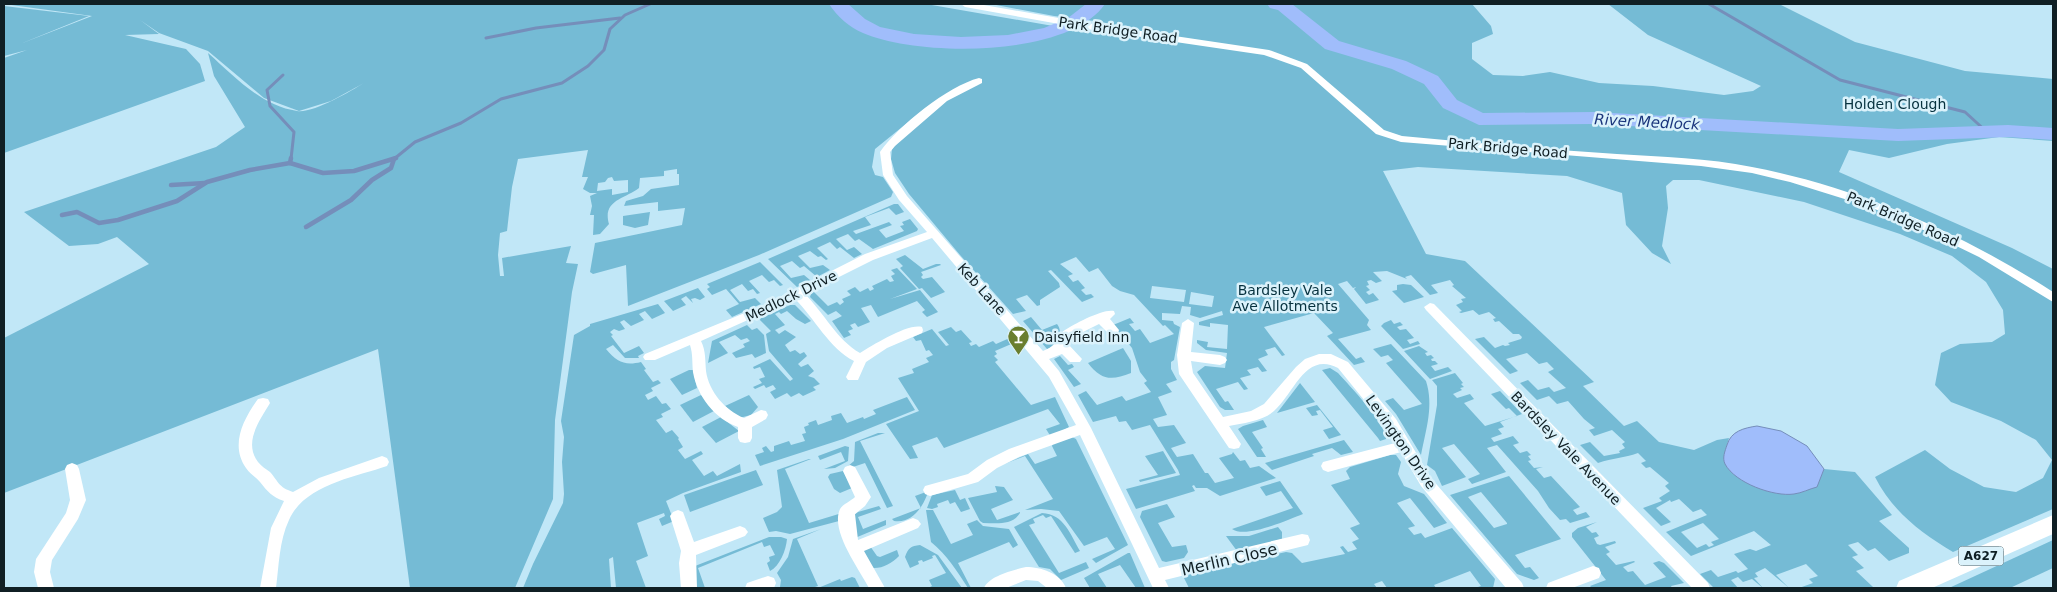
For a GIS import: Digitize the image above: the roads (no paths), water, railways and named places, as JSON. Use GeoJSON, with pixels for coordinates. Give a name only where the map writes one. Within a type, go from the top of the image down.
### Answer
{"type":"FeatureCollection","features":[{"type":"Feature","properties":{"kind":"highway","name":"A627"},"geometry":{"type":"LineString","coordinates":[[1908,588],[2053,524]]}},
{"type":"Feature","properties":{"kind":"street","name":"Park Bridge Road"},"geometry":{"type":"LineString","coordinates":[[966,4],[1087,26],[1266,52],[1304,66],[1380,132],[1401,139],[1698,163],[1751,170],[1810,183],[1868,202],[1934,229],[1998,261],[2053,298]]}},
{"type":"Feature","properties":{"kind":"street","name":"Keb Lane"},"geometry":{"type":"LineString","coordinates":[[979,81],[943,99],[897,137],[885,152],[888,174],[903,198],[1054,374],[1084,428],[1158,582]]}},
{"type":"Feature","properties":{"kind":"street","name":"Medlock Drive"},"geometry":{"type":"LineString","coordinates":[[650,357],[694,340],[797,294],[869,257],[933,234]]}},
{"type":"Feature","properties":{"kind":"street"},"geometry":{"type":"LineString","coordinates":[[797,294],[819,316],[835,341],[846,351],[861,359]]}},
{"type":"Feature","properties":{"kind":"street","name":"Bardsley Vale Avenue"},"geometry":{"type":"LineString","coordinates":[[1430,308],[1702,588]]}},
{"type":"Feature","properties":{"kind":"street"},"geometry":{"type":"LineString","coordinates":[[1041,357],[1057,351],[1068,334],[1105,316],[1112,330]]}},
{"type":"Feature","properties":{"kind":"street"},"geometry":{"type":"LineString","coordinates":[[1188,323],[1184,356],[1186,374],[1234,444]]}},
{"type":"Feature","properties":{"kind":"street"},"geometry":{"type":"LineString","coordinates":[[853,377],[861,359],[887,338],[917,330]]}},
{"type":"Feature","properties":{"kind":"street"},"geometry":{"type":"LineString","coordinates":[[694,340],[698,345],[700,374],[708,395],[745,431],[761,415]]}},
{"type":"Feature","properties":{"kind":"street"},"geometry":{"type":"LineString","coordinates":[[1060,345],[1075,359]]}},
{"type":"Feature","properties":{"kind":"street"},"geometry":{"type":"LineString","coordinates":[[1184,356],[1220,360]]}},
{"type":"Feature","properties":{"kind":"street","name":"Levington Drive"},"geometry":{"type":"LineString","coordinates":[[1220,423],[1268,409],[1293,376],[1316,360],[1331,358],[1344,365],[1391,423],[1426,482],[1516,588]]}},
{"type":"Feature","properties":{"kind":"street"},"geometry":{"type":"LineString","coordinates":[[263,403],[244,421],[246,453],[251,465],[266,479],[272,488],[280,494],[295,499]]}},
{"type":"Feature","properties":{"kind":"street"},"geometry":{"type":"LineString","coordinates":[[930,490],[973,478],[992,464],[1014,453],[1084,428]]}},
{"type":"Feature","properties":{"kind":"street"},"geometry":{"type":"LineString","coordinates":[[1328,466],[1404,446]]}},
{"type":"Feature","properties":{"kind":"street"},"geometry":{"type":"LineString","coordinates":[[268,588],[281,520],[295,499],[322,483],[353,479],[382,462]]}},
{"type":"Feature","properties":{"kind":"street"},"geometry":{"type":"LineString","coordinates":[[46,588],[42,572],[44,558],[73,515],[78,500],[72,469]]}},
{"type":"Feature","properties":{"kind":"street"},"geometry":{"type":"LineString","coordinates":[[850,471],[863,497],[860,502],[847,511],[846,524],[853,548],[877,588]]}},
{"type":"Feature","properties":{"kind":"street"},"geometry":{"type":"LineString","coordinates":[[678,516],[689,551],[687,563],[689,588]]}},
{"type":"Feature","properties":{"kind":"street"},"geometry":{"type":"LineString","coordinates":[[853,548],[913,524]]}},
{"type":"Feature","properties":{"kind":"street"},"geometry":{"type":"LineString","coordinates":[[689,551],[740,532]]}},
{"type":"Feature","properties":{"kind":"street","name":"Merlin Close"},"geometry":{"type":"LineString","coordinates":[[1158,582],[1302,540]]}},
{"type":"Feature","properties":{"kind":"street"},"geometry":{"type":"LineString","coordinates":[[992,588],[1003,582],[1030,573],[1047,577],[1058,588]]}},
{"type":"Feature","properties":{"kind":"street"},"geometry":{"type":"LineString","coordinates":[[1554,588],[1593,573]]}},
{"type":"Feature","properties":{"kind":"waterway"},"geometry":{"type":"LineString","coordinates":[[395,158],[415,142],[461,123],[501,99],[562,83],[588,66],[604,50],[610,29],[625,15],[650,4]]}},
{"type":"Feature","properties":{"kind":"waterway","name":"River Medlock"},"geometry":{"type":"LineString","coordinates":[[838,4],[859,23],[874,31],[893,36],[937,42],[1008,40],[1055,31],[1074,22],[1096,4]]}},
{"type":"Feature","properties":{"kind":"waterway","name":"River Medlock"},"geometry":{"type":"LineString","coordinates":[[1276,4],[1284,6],[1332,45],[1399,65],[1431,80],[1450,104],[1479,119],[1594,118],[1898,135],[2008,131],[2053,134]]}},
{"type":"Feature","properties":{"kind":"waterway"},"geometry":{"type":"LineString","coordinates":[[1709,4],[1840,80],[1965,112],[1988,133]]}},
{"type":"Feature","properties":{"kind":"waterway"},"geometry":{"type":"LineString","coordinates":[[486,38],[536,28],[620,18]]}},
{"type":"Feature","properties":{"kind":"waterway"},"geometry":{"type":"LineString","coordinates":[[283,75],[267,90],[270,106],[294,132],[291,159]]}},
{"type":"Feature","properties":{"kind":"waterway"},"geometry":{"type":"LineString","coordinates":[[290,163],[291,158]]}},
{"type":"Feature","properties":{"kind":"waterway"},"geometry":{"type":"LineString","coordinates":[[290,163],[323,173],[354,171],[395,158]]}},
{"type":"Feature","properties":{"kind":"waterway"},"geometry":{"type":"LineString","coordinates":[[306,227],[351,200],[372,180],[391,168],[395,158]]}},
{"type":"Feature","properties":{"kind":"waterway"},"geometry":{"type":"LineString","coordinates":[[62,215],[77,212],[99,223],[118,220],[177,201],[207,182],[250,170],[290,163]]}},
{"type":"Feature","properties":{"kind":"waterway"},"geometry":{"type":"LineString","coordinates":[[171,185],[205,183]]}},
{"type":"Feature","properties":{"kind":"place","name":"Daisyfield Inn"},"geometry":{"type":"Point","coordinates":[1018,356]}},
{"type":"Feature","properties":{"kind":"park label","name":"Holden Clough"},"geometry":{"type":"Point","coordinates":[1895,104]}},
{"type":"Feature","properties":{"kind":"park label","name":"Bardsley Vale Ave Allotments"},"geometry":{"type":"Point","coordinates":[1285,298]}}]}
